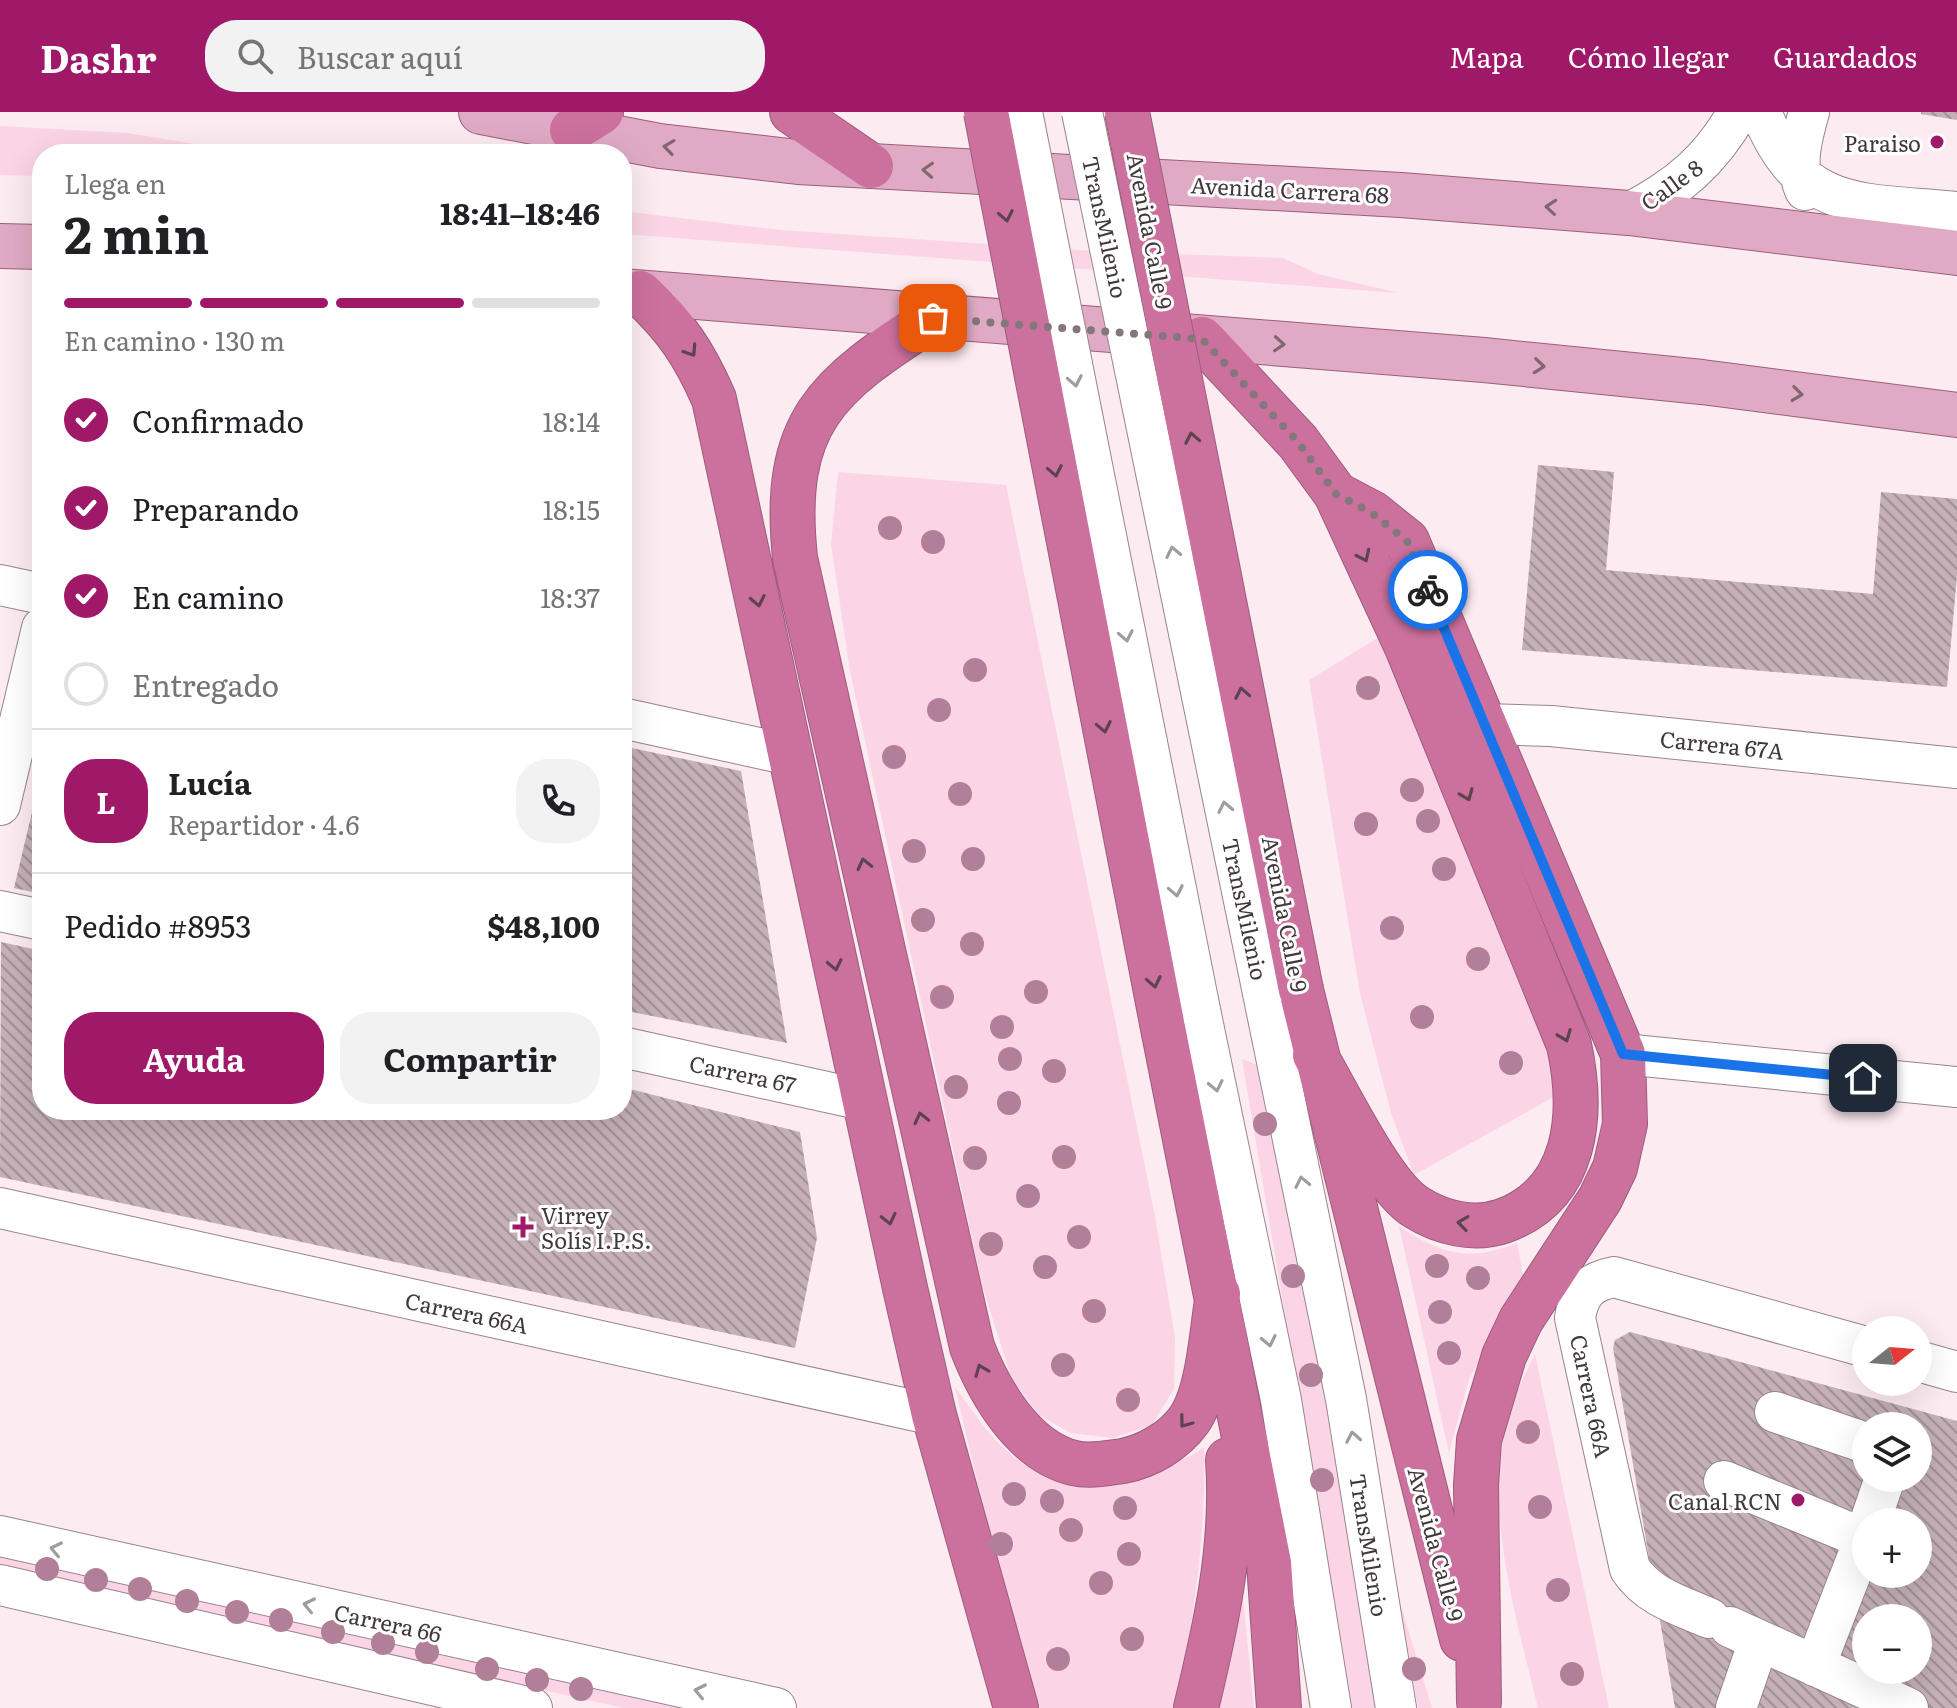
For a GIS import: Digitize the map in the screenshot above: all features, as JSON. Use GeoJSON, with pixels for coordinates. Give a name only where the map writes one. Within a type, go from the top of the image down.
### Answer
{"type":"FeatureCollection","features":[{"type":"Feature","properties":{"kind":"highway"},"geometry":{"type":"LineString","coordinates":[[792,112],[871,166]]}},
{"type":"Feature","properties":{"kind":"highway"},"geometry":{"type":"LineString","coordinates":[[986,112],[1181,1017],[1218,1294],[1269,1563],[1275,1606],[1279,1708]]}},
{"type":"Feature","properties":{"kind":"highway","name":"Avenida Calle 9"},"geometry":{"type":"LineString","coordinates":[[1127,112],[1282,991],[1315,1055],[1437,1549],[1480,1705]]}},
{"type":"Feature","properties":{"kind":"highway"},"geometry":{"type":"LineString","coordinates":[[632,293],[670,321],[696,357],[714,399],[863,1100],[934,1415],[1016,1708]]}},
{"type":"Feature","properties":{"kind":"highway"},"geometry":{"type":"LineString","coordinates":[[933,318],[851,374],[819,410],[806,432],[796,463],[792,524],[799,573],[972,1347],[987,1385],[1011,1420],[1051,1453],[1074,1463],[1086,1464],[1138,1458],[1173,1438],[1191,1417],[1201,1394],[1218,1294]]}},
{"type":"Feature","properties":{"kind":"highway"},"geometry":{"type":"LineString","coordinates":[[1202,339],[1298,442],[1336,494],[1407,647],[1569,1045],[1578,1097],[1566,1159],[1539,1204],[1518,1215],[1495,1224],[1467,1226],[1437,1218],[1413,1206],[1392,1185],[1315,1055]]}},
{"type":"Feature","properties":{"kind":"highway"},"geometry":{"type":"LineString","coordinates":[[1336,494],[1372,513],[1407,541],[1623,1054],[1625,1124],[1615,1168],[1600,1199],[1521,1320],[1504,1356],[1479,1440],[1476,1485],[1480,1705]]}},
{"type":"Feature","properties":{"kind":"highway"},"geometry":{"type":"LineString","coordinates":[[1196,1708],[1214,1635],[1229,1531],[1230,1490],[1218,1294]]}},
{"type":"Feature","properties":{"kind":"main road","name":"Avenida Carrera 68"},"geometry":{"type":"LineString","coordinates":[[481,112],[586,121],[660,146],[749,157],[1401,195],[1629,213],[1957,253]]}},
{"type":"Feature","properties":{"kind":"main road"},"geometry":{"type":"LineString","coordinates":[[0,246],[32,247]]}},
{"type":"Feature","properties":{"kind":"main road"},"geometry":{"type":"LineString","coordinates":[[632,292],[1671,379],[1957,415]]}},
{"type":"Feature","properties":{"kind":"street"},"geometry":{"type":"LineString","coordinates":[[1022,112],[1181,1017],[1281,1400],[1331,1708]]}},
{"type":"Feature","properties":{"kind":"street","name":"TransMilenio"},"geometry":{"type":"LineString","coordinates":[[1082,112],[1282,991],[1396,1708]]}},
{"type":"Feature","properties":{"kind":"street","name":"Calle 8"},"geometry":{"type":"LineString","coordinates":[[1629,213],[1654,200],[1703,164],[1738,112]]}},
{"type":"Feature","properties":{"kind":"street"},"geometry":{"type":"LineString","coordinates":[[1761,112],[1784,160],[1799,176],[1822,191],[1844,200],[1957,212]]}},
{"type":"Feature","properties":{"kind":"street"},"geometry":{"type":"LineString","coordinates":[[1809,112],[1802,140],[1799,176],[1808,196],[1837,237]]}},
{"type":"Feature","properties":{"kind":"street"},"geometry":{"type":"LineString","coordinates":[[0,585],[32,592]]}},
{"type":"Feature","properties":{"kind":"street"},"geometry":{"type":"LineString","coordinates":[[0,805],[32,670]]}},
{"type":"Feature","properties":{"kind":"street"},"geometry":{"type":"LineString","coordinates":[[632,720],[790,755]]}},
{"type":"Feature","properties":{"kind":"street","name":"Carrera 67A"},"geometry":{"type":"LineString","coordinates":[[1486,724],[1551,726],[1957,768]]}},
{"type":"Feature","properties":{"kind":"street"},"geometry":{"type":"LineString","coordinates":[[0,911],[32,918]]}},
{"type":"Feature","properties":{"kind":"street","name":"Carrera 67"},"geometry":{"type":"LineString","coordinates":[[632,1049],[863,1100]]}},
{"type":"Feature","properties":{"kind":"street"},"geometry":{"type":"LineString","coordinates":[[1623,1054],[1957,1087]]}},
{"type":"Feature","properties":{"kind":"street","name":"Carrera 66A"},"geometry":{"type":"LineString","coordinates":[[0,1208],[934,1415]]}},
{"type":"Feature","properties":{"kind":"street","name":"Carrera 66A"},"geometry":{"type":"LineString","coordinates":[[1733,1629],[1654,1594],[1641,1586],[1630,1569],[1575,1318],[1582,1293],[1594,1281],[1614,1277],[1852,1343]]}},
{"type":"Feature","properties":{"kind":"street"},"geometry":{"type":"LineString","coordinates":[[1932,1365],[1957,1372]]}},
{"type":"Feature","properties":{"kind":"street"},"geometry":{"type":"LineString","coordinates":[[1775,1412],[1852,1438]]}},
{"type":"Feature","properties":{"kind":"street"},"geometry":{"type":"LineString","coordinates":[[1724,1481],[1852,1527]]}},
{"type":"Feature","properties":{"kind":"street","name":"Carrera 66"},"geometry":{"type":"LineString","coordinates":[[0,1536],[776,1708]]}},
{"type":"Feature","properties":{"kind":"street"},"geometry":{"type":"LineString","coordinates":[[1815,1666],[1852,1571]]}},
{"type":"Feature","properties":{"kind":"street"},"geometry":{"type":"LineString","coordinates":[[0,1585],[532,1708]]}},
{"type":"Feature","properties":{"kind":"street"},"geometry":{"type":"LineString","coordinates":[[1736,1708],[1733,1629],[1908,1708]]}},
{"type":"Feature","properties":{"kind":"shaded area"},"geometry":{"type":"Polygon","coordinates":[[[0,126],[128,133],[195,144],[32,144],[32,176],[0,175],[0,126]]]}},
{"type":"Feature","properties":{"kind":"shaded area"},"geometry":{"type":"Polygon","coordinates":[[[632,212],[781,230],[1094,251],[1283,258],[1318,274],[1399,293],[632,235],[632,212]]]}},
{"type":"Feature","properties":{"kind":"shaded area"},"geometry":{"type":"Polygon","coordinates":[[[838,472],[1006,485],[1155,1216],[1175,1338],[1174,1389],[1151,1426],[1112,1438],[1071,1433],[1039,1415],[1012,1380],[982,1285],[850,671],[831,544],[838,472]]]}},
{"type":"Feature","properties":{"kind":"shaded area"},"geometry":{"type":"Polygon","coordinates":[[[1381,636],[1554,1058],[1561,1093],[1414,1175],[1391,1113],[1360,994],[1309,680],[1381,636]]]}},
{"type":"Feature","properties":{"kind":"shaded area"},"geometry":{"type":"Polygon","coordinates":[[[1242,1059],[1268,1069],[1318,1337],[1377,1708],[1351,1708],[1242,1059]]]}},
{"type":"Feature","properties":{"kind":"shaded area"},"geometry":{"type":"Polygon","coordinates":[[[1399,1226],[1429,1244],[1469,1254],[1517,1243],[1524,1281],[1469,1379],[1449,1453],[1399,1226]]]}},
{"type":"Feature","properties":{"kind":"shaded area"},"geometry":{"type":"Polygon","coordinates":[[[1535,1354],[1609,1708],[1538,1708],[1514,1609],[1502,1541],[1499,1474],[1507,1418],[1535,1354]]]}},
{"type":"Feature","properties":{"kind":"shaded area"},"geometry":{"type":"Polygon","coordinates":[[[955,1387],[986,1429],[1014,1457],[1044,1473],[1067,1479],[1091,1481],[1140,1475],[1164,1468],[1204,1447],[1203,1513],[1197,1578],[1175,1708],[1037,1708],[996,1562],[955,1387]]]}},
{"type":"Feature","properties":{"kind":"shaded area"},"geometry":{"type":"Polygon","coordinates":[[[0,1551],[696,1708],[623,1708],[0,1567],[0,1551]]]}},
{"type":"Feature","properties":{"kind":"shaded area"},"geometry":{"type":"Polygon","coordinates":[[[1243,1598],[1254,1708],[1216,1708],[1217,1702],[1243,1598]]]}},
{"type":"Feature","properties":{"kind":"shaded area"},"geometry":{"type":"Polygon","coordinates":[[[1400,1603],[1432,1708],[1418,1708],[1400,1603]]]}},
{"type":"Feature","properties":{"kind":"building"},"geometry":{"type":"Polygon","coordinates":[[[1957,112],[1957,120],[1921,114],[1957,112]]]}},
{"type":"Feature","properties":{"kind":"building"},"geometry":{"type":"Polygon","coordinates":[[[1538,465],[1614,472],[1606,570],[1873,594],[1881,492],[1957,499],[1957,576],[1947,687],[1522,650],[1538,465]]]}},
{"type":"Feature","properties":{"kind":"building"},"geometry":{"type":"Polygon","coordinates":[[[632,748],[741,771],[787,1043],[632,1012],[632,748]]]}},
{"type":"Feature","properties":{"kind":"building"},"geometry":{"type":"Polygon","coordinates":[[[32,812],[32,892],[14,888],[32,812]]]}},
{"type":"Feature","properties":{"kind":"building","name":"Virrey Solís I.P.S."},"geometry":{"type":"Polygon","coordinates":[[[1,942],[32,949],[32,1120],[632,1120],[632,1090],[800,1132],[817,1238],[795,1348],[0,1177],[1,942]]]}},
{"type":"Feature","properties":{"kind":"building","name":"Canal RCN"},"geometry":{"type":"Polygon","coordinates":[[[1630,1332],[1852,1392],[1852,1396],[1865,1396],[1924,1412],[1852,1412],[1852,1492],[1932,1492],[1932,1414],[1957,1421],[1957,1708],[1675,1708],[1613,1348],[1615,1340],[1630,1332]]]}},
{"type":"Feature","properties":{"kind":"way so far"},"geometry":{"type":"LineString","coordinates":[[933,318],[1202,339],[1298,442],[1336,494],[1372,513],[1407,541],[1428,590]]}},
{"type":"Feature","properties":{"kind":"place","name":"Paraiso"},"geometry":{"type":"Point","coordinates":[1937,142]}},
{"type":"Feature","properties":{"kind":"place","name":"Virrey Solís I.P.S."},"geometry":{"type":"Point","coordinates":[523,1227]}},
{"type":"Feature","properties":{"kind":"place","name":"Canal RCN"},"geometry":{"type":"Point","coordinates":[1798,1500]}},
{"type":"Feature","properties":{"kind":"route"},"geometry":{"type":"LineString","coordinates":[[1428,590],[1623,1054],[1863,1078]]}}]}
